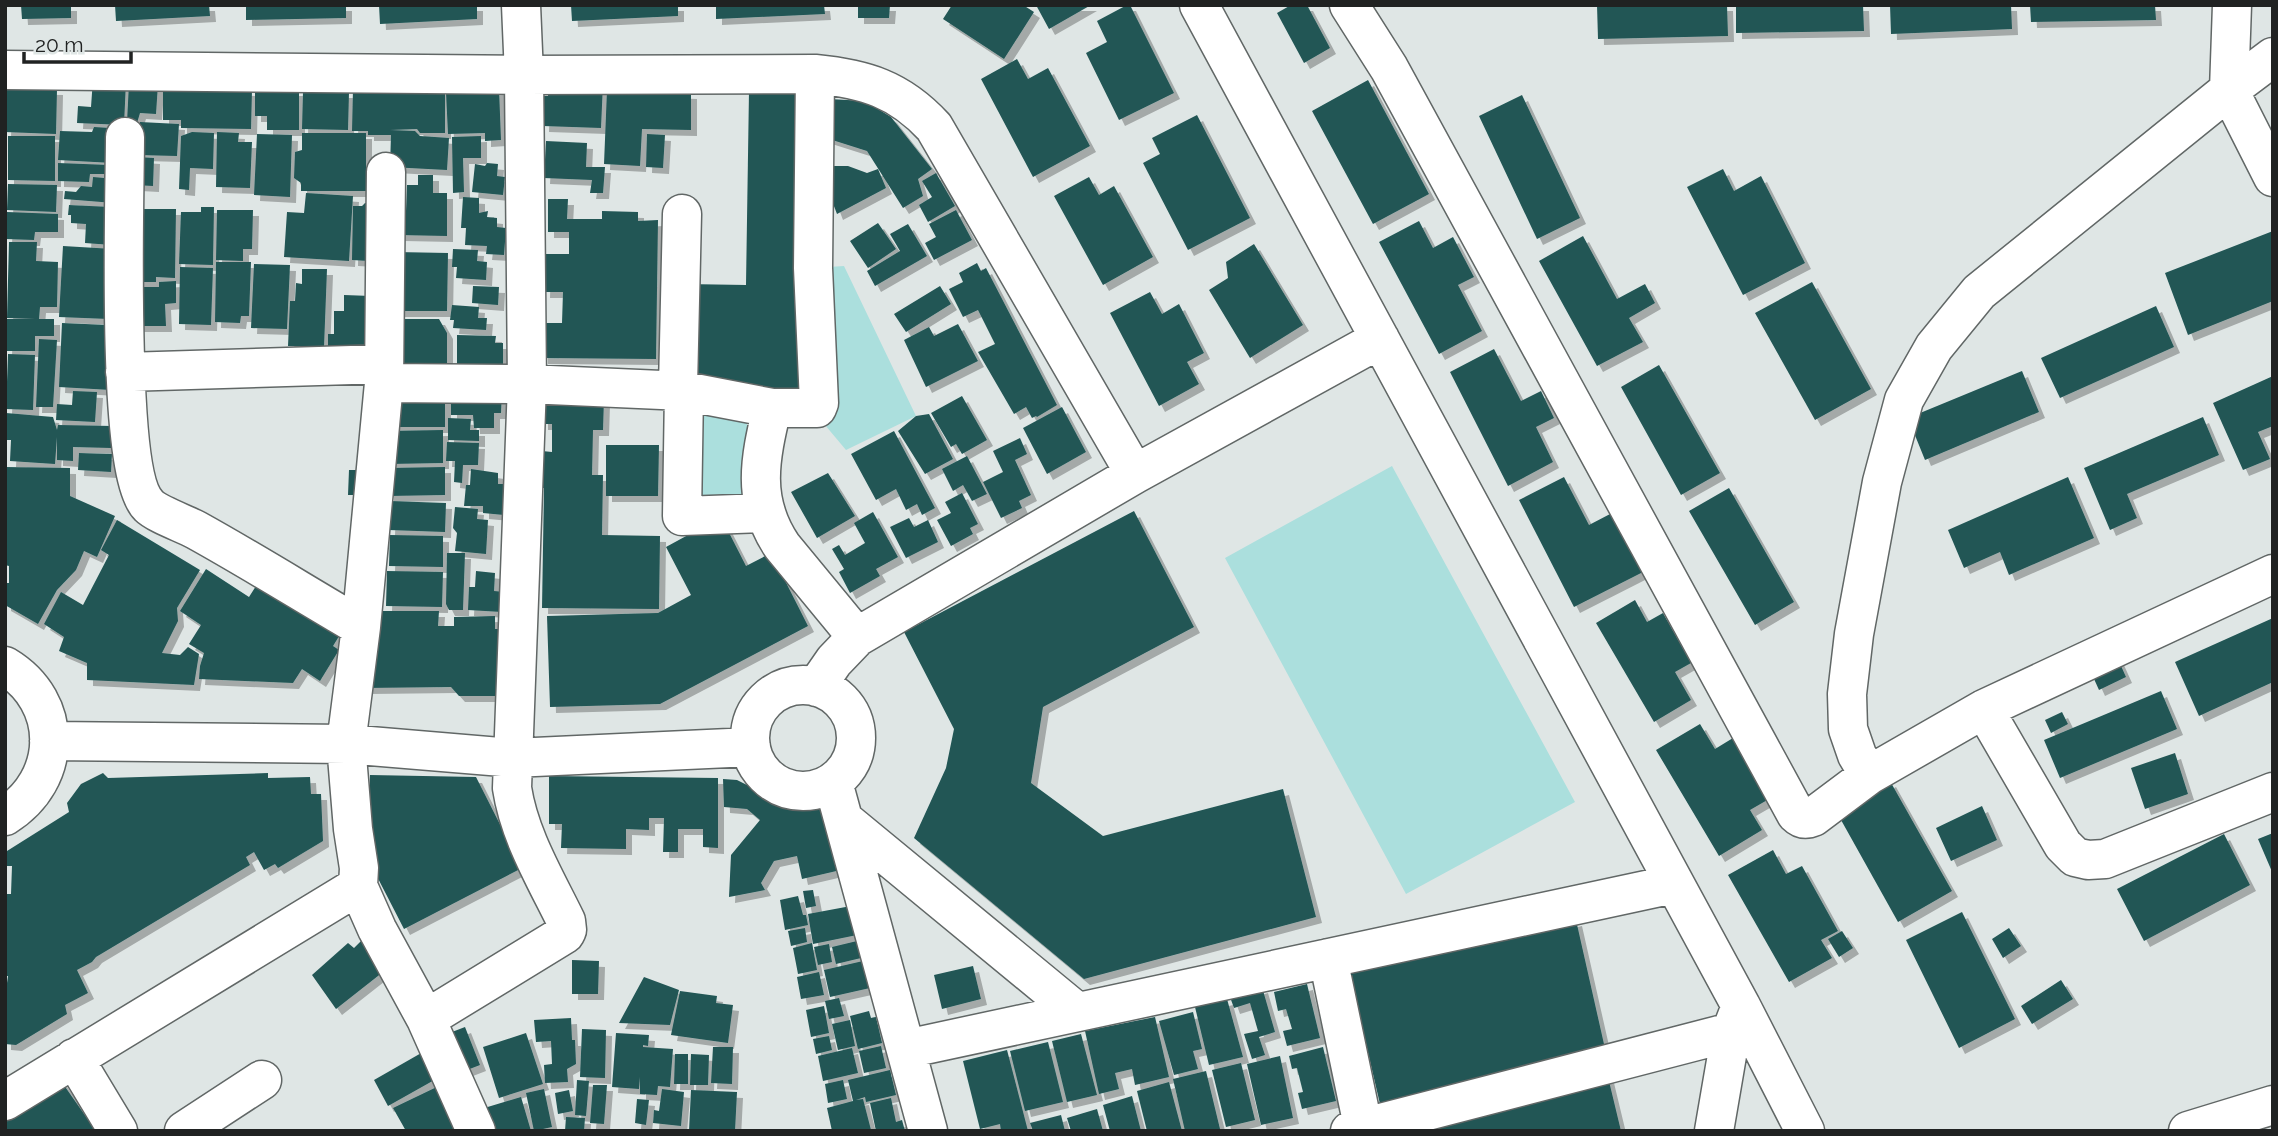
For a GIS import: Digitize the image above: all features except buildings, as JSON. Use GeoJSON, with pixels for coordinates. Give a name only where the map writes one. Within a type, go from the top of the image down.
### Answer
{"type":"FeatureCollection","features":[{"type":"Feature","properties":{"kind":"street"},"geometry":{"type":"LineString","coordinates":[[426,1018],[567,930],[566,921],[525,836],[515,809],[512,788],[527,384],[521,5]]}},
{"type":"Feature","properties":{"kind":"street"},"geometry":{"type":"LineString","coordinates":[[1199,5],[1674,884],[1736,1019],[1805,1131]]}},
{"type":"Feature","properties":{"kind":"street"},"geometry":{"type":"LineString","coordinates":[[1349,5],[1389,68],[1796,814],[1805,819],[1813,817],[1869,775],[1983,709],[2273,574]]}},
{"type":"Feature","properties":{"kind":"street"},"geometry":{"type":"LineString","coordinates":[[2232,5],[2229,90],[2273,177]]}},
{"type":"Feature","properties":{"kind":"street"},"geometry":{"type":"LineString","coordinates":[[1869,775],[1857,755],[1848,729],[1847,694],[1854,634],[1882,482],[1903,400],[1934,347],[1979,292],[2273,57]]}},
{"type":"Feature","properties":{"kind":"street"},"geometry":{"type":"LineString","coordinates":[[5,70],[524,75],[815,74],[845,77],[894,93],[934,127],[1135,474]]}},
{"type":"Feature","properties":{"kind":"street"},"geometry":{"type":"LineString","coordinates":[[125,372],[384,373],[527,384],[684,391],[772,408],[815,409],[819,403],[813,268],[815,74]]}},
{"type":"Feature","properties":{"kind":"street"},"geometry":{"type":"LineString","coordinates":[[125,137],[125,372],[133,465],[138,487],[149,506],[195,529],[361,627]]}},
{"type":"Feature","properties":{"kind":"street"},"geometry":{"type":"LineString","coordinates":[[386,172],[384,373],[361,627],[346,744],[359,869],[358,886],[377,929],[426,1018],[476,1131]]}},
{"type":"Feature","properties":{"kind":"street"},"geometry":{"type":"LineString","coordinates":[[682,214],[678,387],[684,391]]}},
{"type":"Feature","properties":{"kind":"street"},"geometry":{"type":"LineString","coordinates":[[816,687],[834,661],[857,637],[1135,474],[1380,339]]}},
{"type":"Feature","properties":{"kind":"street"},"geometry":{"type":"LineString","coordinates":[[684,391],[682,516],[765,513]]}},
{"type":"Feature","properties":{"kind":"street"},"geometry":{"type":"LineString","coordinates":[[772,408],[760,476],[765,513],[782,546],[857,637]]}},
{"type":"Feature","properties":{"kind":"street"},"geometry":{"type":"LineString","coordinates":[[5,666],[22,678],[37,696],[46,717],[50,741],[47,763],[38,785],[23,803],[5,816]]}},
{"type":"Feature","properties":{"kind":"street"},"geometry":{"type":"LineString","coordinates":[[790,687],[816,687],[839,700],[849,713],[854,730],[853,755],[844,771],[833,782],[807,791],[781,787],[761,771],[751,747],[753,721],[767,699],[790,687]]}},
{"type":"Feature","properties":{"kind":"street"},"geometry":{"type":"LineString","coordinates":[[1983,709],[2063,845],[2075,857],[2088,860],[2112,857],[2273,792]]}},
{"type":"Feature","properties":{"kind":"street"},"geometry":{"type":"LineString","coordinates":[[50,741],[346,744],[513,758],[751,747]]}},
{"type":"Feature","properties":{"kind":"street"},"geometry":{"type":"LineString","coordinates":[[833,782],[928,1131]]}},
{"type":"Feature","properties":{"kind":"street"},"geometry":{"type":"LineString","coordinates":[[844,820],[1077,1012]]}},
{"type":"Feature","properties":{"kind":"street"},"geometry":{"type":"LineString","coordinates":[[906,1049],[1674,884]]}},
{"type":"Feature","properties":{"kind":"street"},"geometry":{"type":"LineString","coordinates":[[5,1101],[358,886]]}},
{"type":"Feature","properties":{"kind":"street"},"geometry":{"type":"LineString","coordinates":[[1328,958],[1359,1130],[1736,1019]]}},
{"type":"Feature","properties":{"kind":"street"},"geometry":{"type":"LineString","coordinates":[[1714,1131],[1736,1019]]}},
{"type":"Feature","properties":{"kind":"street"},"geometry":{"type":"LineString","coordinates":[[74,1058],[118,1131]]}},
{"type":"Feature","properties":{"kind":"street"},"geometry":{"type":"LineString","coordinates":[[184,1131],[262,1080]]}},
{"type":"Feature","properties":{"kind":"street"},"geometry":{"type":"LineString","coordinates":[[2188,1131],[2273,1105]]}},
{"type":"Feature","properties":{"kind":"shaded area"},"geometry":{"type":"Polygon","coordinates":[[[844,266],[916,416],[846,450],[825,425],[813,268],[844,266]]]}},
{"type":"Feature","properties":{"kind":"shaded area"},"geometry":{"type":"Polygon","coordinates":[[[683,415],[747,415],[748,508],[683,509],[683,415]]]}},
{"type":"Feature","properties":{"kind":"shaded area"},"geometry":{"type":"Polygon","coordinates":[[[1392,466],[1575,802],[1406,894],[1225,558],[1392,466]]]}}]}
